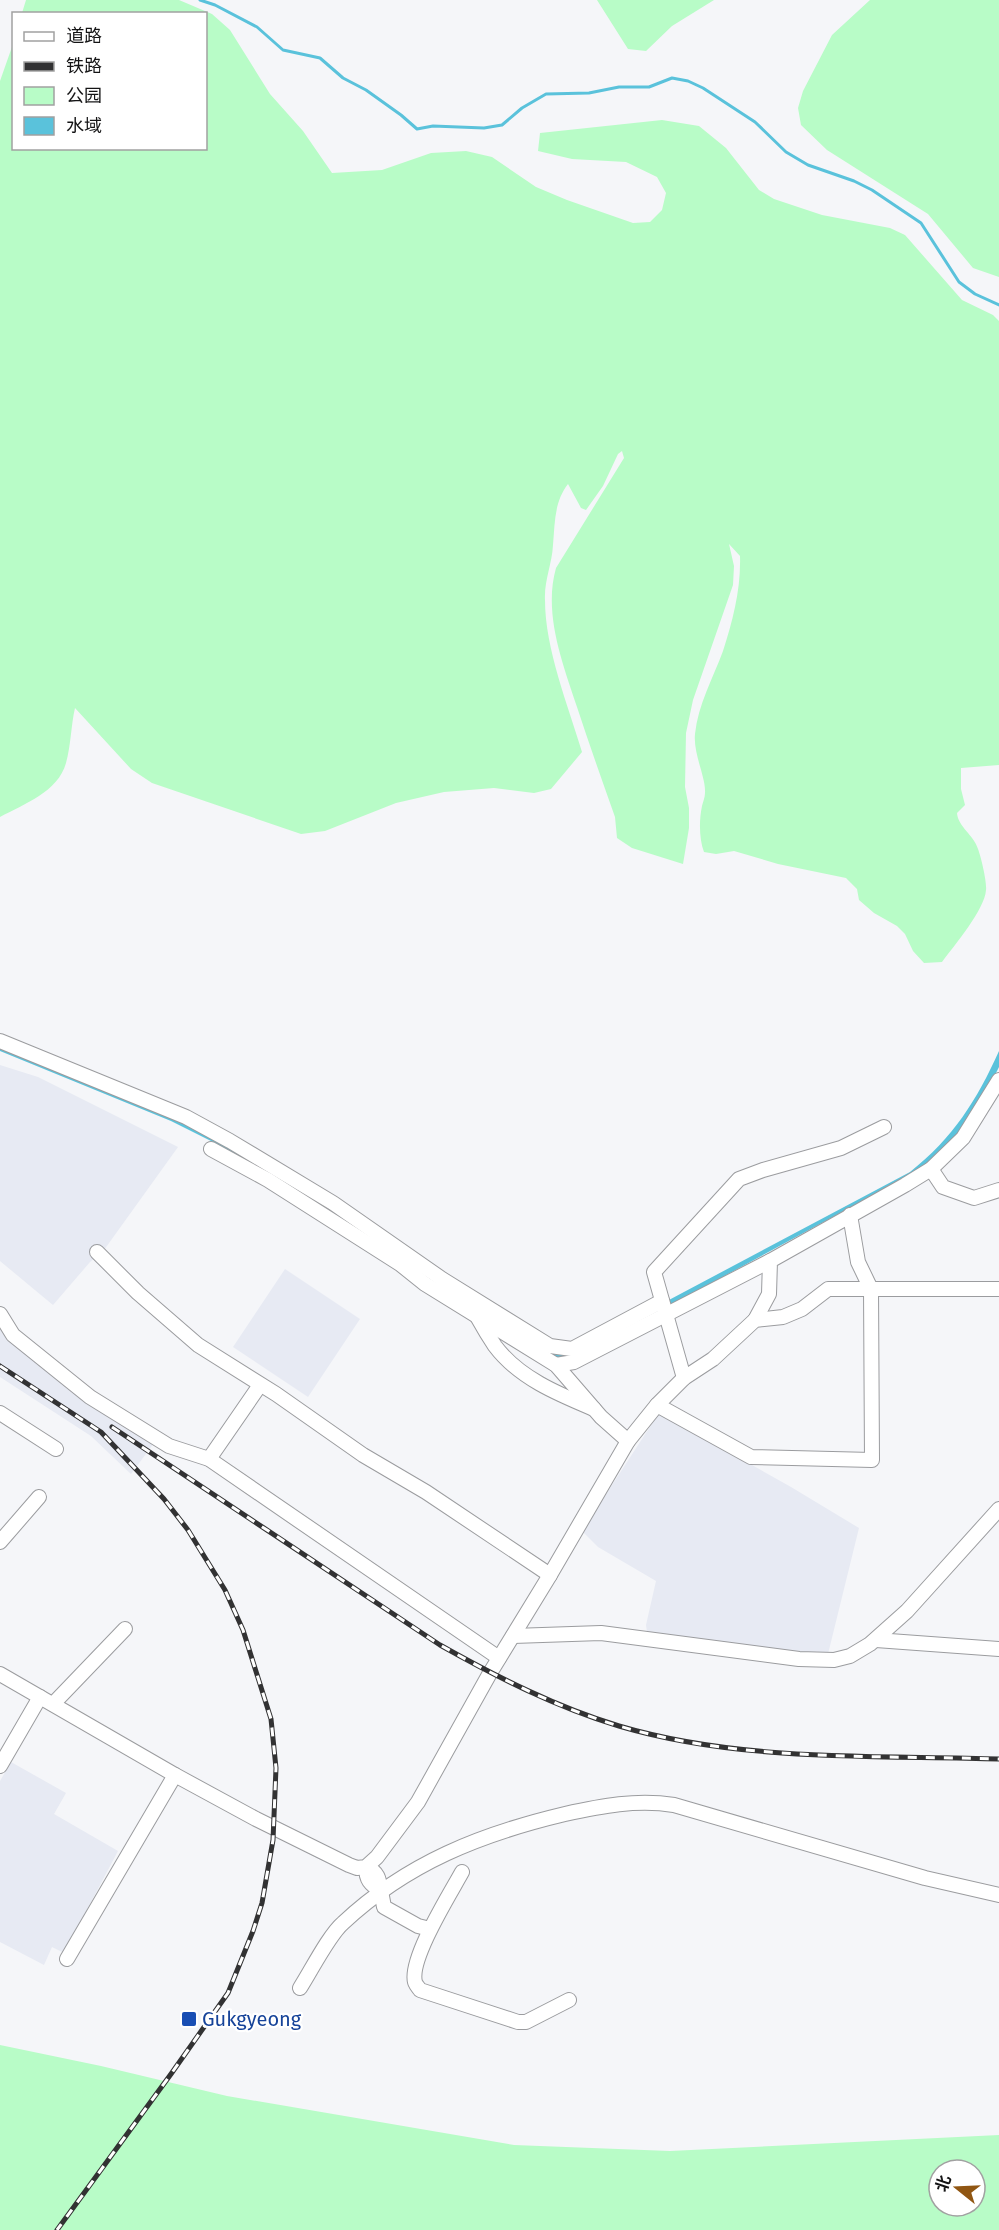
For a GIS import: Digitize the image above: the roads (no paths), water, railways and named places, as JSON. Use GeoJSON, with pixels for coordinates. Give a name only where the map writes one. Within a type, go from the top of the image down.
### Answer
{"type":"FeatureCollection","features":[{"type":"Feature","properties":{"kind":"street"},"geometry":{"type":"LineString","coordinates":[[0,1041],[186,1117],[333,1203],[442,1279],[550,1346],[572,1348],[770,1261],[931,1169],[963,1138],[999,1080]]}},
{"type":"Feature","properties":{"kind":"street"},"geometry":{"type":"LineString","coordinates":[[684,1378],[654,1272],[739,1179],[841,1148],[884,1127]]}},
{"type":"Feature","properties":{"kind":"street"},"geometry":{"type":"LineString","coordinates":[[211,1149],[277,1186],[400,1264],[424,1284],[556,1365],[595,1410],[628,1441]]}},
{"type":"Feature","properties":{"kind":"street"},"geometry":{"type":"LineString","coordinates":[[931,1169],[943,1187],[974,1198],[999,1190]]}},
{"type":"Feature","properties":{"kind":"street"},"geometry":{"type":"LineString","coordinates":[[657,1405],[751,1457],[872,1460],[871,1289],[858,1263],[850,1215]]}},
{"type":"Feature","properties":{"kind":"street"},"geometry":{"type":"LineString","coordinates":[[97,1252],[138,1293],[198,1345],[260,1384],[363,1455],[426,1491],[550,1575]]}},
{"type":"Feature","properties":{"kind":"street"},"geometry":{"type":"LineString","coordinates":[[0,1674],[256,1819],[349,1865],[357,1868],[366,1867],[372,1863],[418,1802],[628,1441],[657,1405],[684,1378],[713,1359],[755,1320],[769,1294],[770,1261]]}},
{"type":"Feature","properties":{"kind":"street"},"geometry":{"type":"LineString","coordinates":[[755,1320],[783,1317],[802,1310],[828,1289],[999,1289]]}},
{"type":"Feature","properties":{"kind":"street"},"geometry":{"type":"LineString","coordinates":[[556,1365],[574,1362],[664,1306]]}},
{"type":"Feature","properties":{"kind":"street"},"geometry":{"type":"LineString","coordinates":[[0,1314],[13,1335],[90,1397],[169,1446],[209,1459],[500,1658]]}},
{"type":"Feature","properties":{"kind":"street"},"geometry":{"type":"LineString","coordinates":[[477,1316],[495,1346],[508,1361],[551,1391],[595,1410]]}},
{"type":"Feature","properties":{"kind":"street"},"geometry":{"type":"LineString","coordinates":[[209,1459],[260,1384]]}},
{"type":"Feature","properties":{"kind":"street"},"geometry":{"type":"LineString","coordinates":[[0,1413],[56,1449]]}},
{"type":"Feature","properties":{"kind":"street"},"geometry":{"type":"LineString","coordinates":[[0,1542],[39,1497]]}},
{"type":"Feature","properties":{"kind":"street"},"geometry":{"type":"LineString","coordinates":[[513,1636],[601,1633],[825,1661],[850,1656],[876,1640],[907,1611],[999,1509]]}},
{"type":"Feature","properties":{"kind":"street"},"geometry":{"type":"LineString","coordinates":[[53,1704],[124,1629]]}},
{"type":"Feature","properties":{"kind":"street"},"geometry":{"type":"LineString","coordinates":[[876,1640],[999,1649]]}},
{"type":"Feature","properties":{"kind":"street"},"geometry":{"type":"LineString","coordinates":[[0,1766],[40,1697]]}},
{"type":"Feature","properties":{"kind":"street"},"geometry":{"type":"LineString","coordinates":[[67,1959],[176,1775]]}},
{"type":"Feature","properties":{"kind":"street"},"geometry":{"type":"LineString","coordinates":[[300,1988],[340,1925],[381,1891],[422,1865],[462,1845],[510,1828],[594,1808],[642,1802],[674,1805],[902,1871],[999,1895]]}},
{"type":"Feature","properties":{"kind":"street"},"geometry":{"type":"LineString","coordinates":[[366,1867],[374,1871],[379,1879],[384,1907],[418,1926],[430,1929]]}},
{"type":"Feature","properties":{"kind":"street"},"geometry":{"type":"LineString","coordinates":[[462,1872],[430,1929],[415,1971],[415,1983],[420,1990],[518,2022],[526,2022],[569,2000]]}},
{"type":"Feature","properties":{"kind":"water"},"geometry":{"type":"Polygon","coordinates":[[[0,1045],[174,1117],[273,1169],[551,1349],[603,1335],[910,1172],[951,1132],[973,1102],[999,1051],[999,1067],[958,1134],[923,1168],[583,1353],[558,1359],[439,1286],[330,1209],[221,1146],[171,1121],[0,1051],[0,1045]]]}},
{"type":"Feature","properties":{"kind":"waterway"},"geometry":{"type":"LineString","coordinates":[[200,0],[215,5],[257,27],[283,50],[320,58],[343,78],[366,90],[417,129],[433,126],[484,128],[502,125],[522,108],[546,94],[589,93],[619,87],[649,87],[672,78],[688,81],[703,88],[755,122],[786,152],[808,165],[854,181],[872,190],[921,223],[959,282],[975,294],[999,305]]}},
{"type":"Feature","properties":{"kind":"railway"},"geometry":{"type":"LineString","coordinates":[[0,1366],[101,1432],[164,1499],[188,1530],[225,1590],[243,1630],[271,1719],[276,1768],[273,1840],[262,1903],[228,1993],[57,2230]]}},
{"type":"Feature","properties":{"kind":"railway"},"geometry":{"type":"LineString","coordinates":[[112,1427],[440,1645],[505,1680],[572,1710],[665,1738],[712,1746],[808,1754],[999,1759]]}},
{"type":"Feature","properties":{"kind":"place","name":"Gukgyeong"},"geometry":{"type":"Point","coordinates":[189,2019]}}]}
